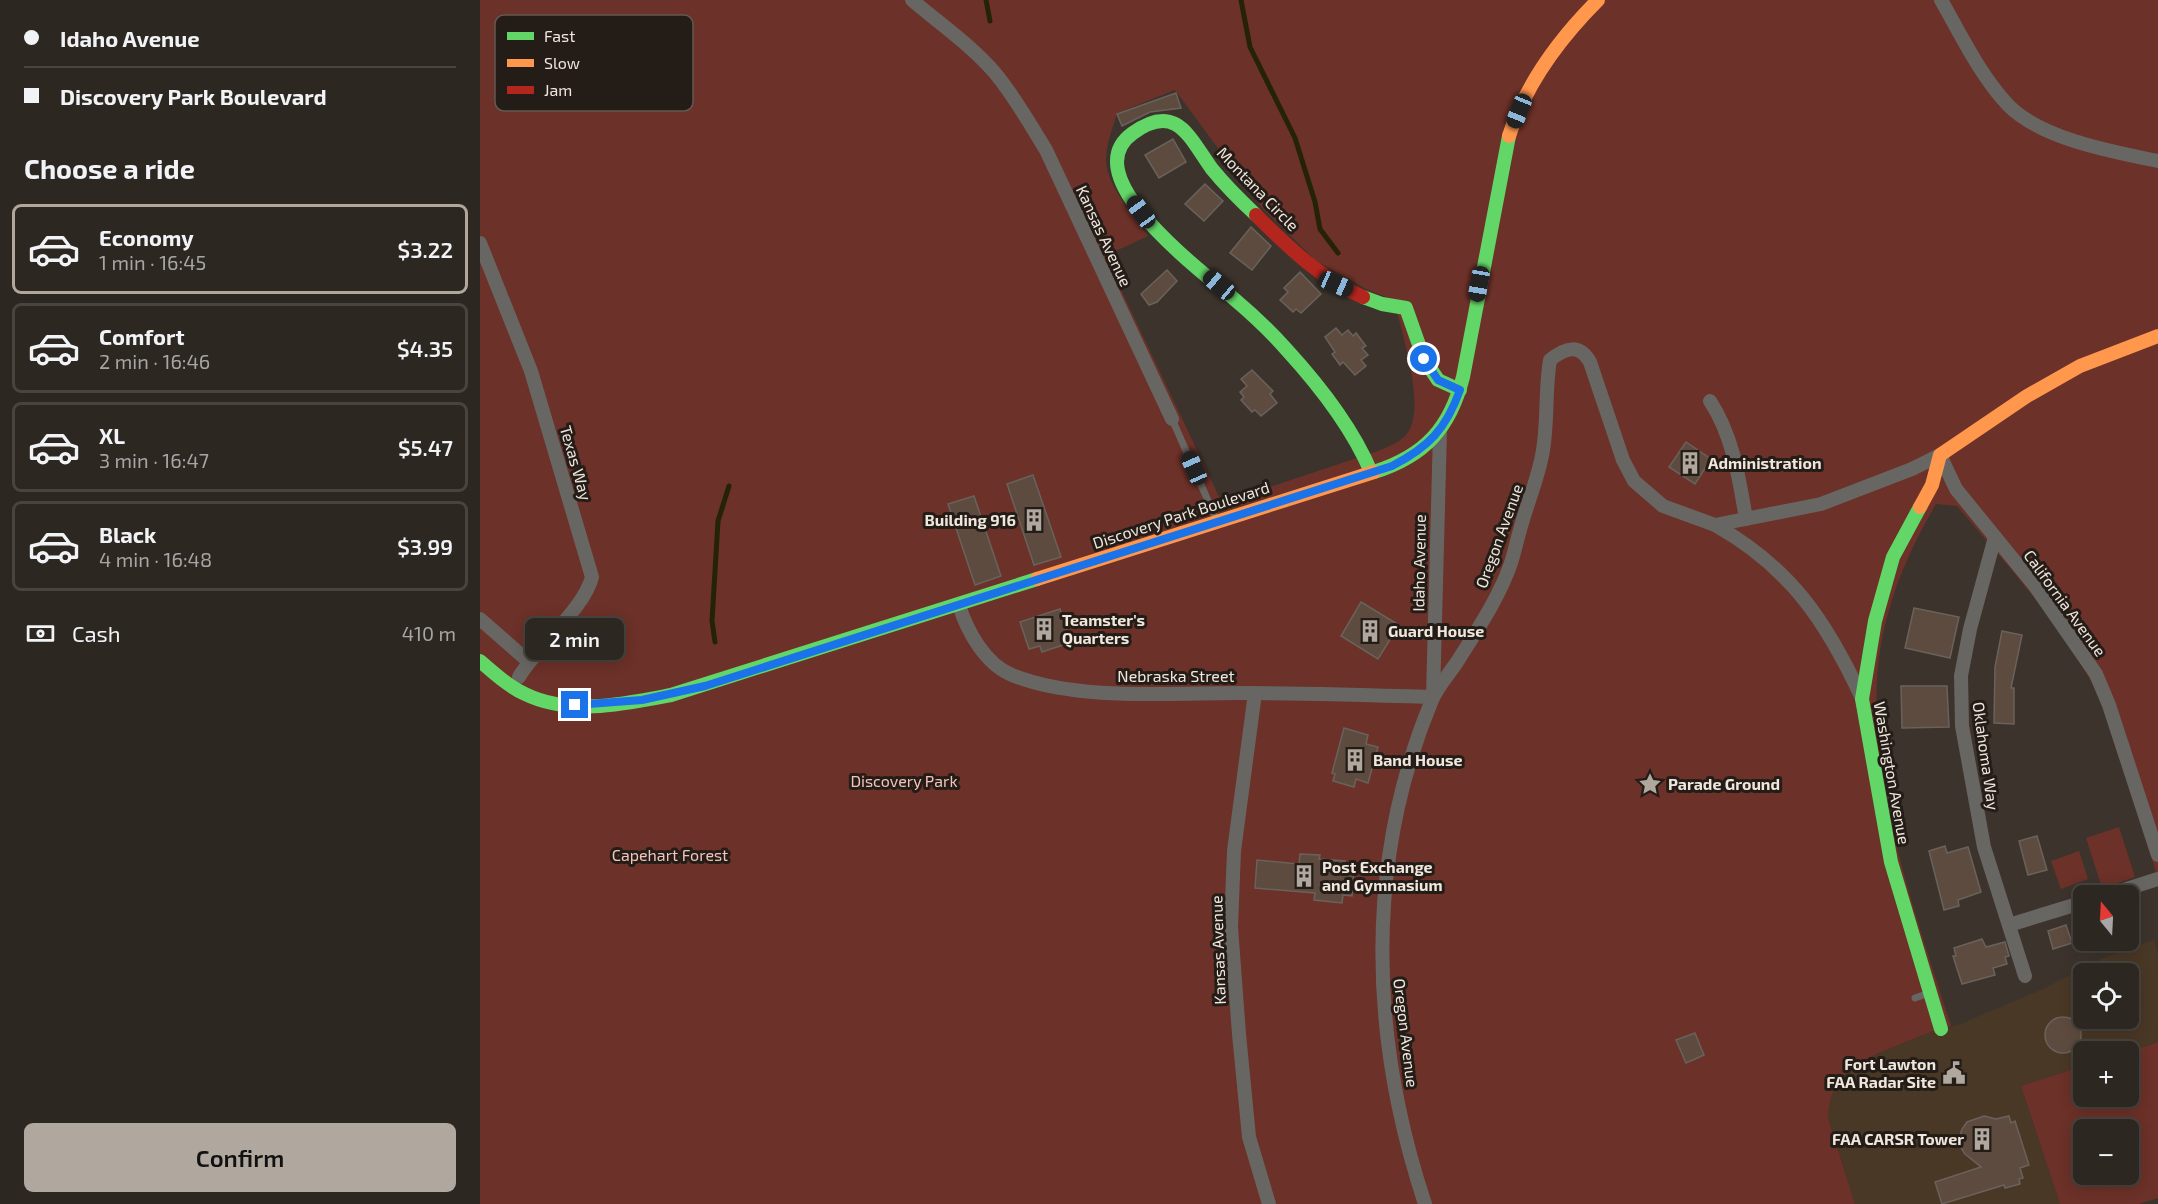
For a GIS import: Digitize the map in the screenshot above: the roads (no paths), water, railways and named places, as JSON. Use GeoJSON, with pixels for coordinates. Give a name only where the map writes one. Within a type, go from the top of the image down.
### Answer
{"type":"FeatureCollection","features":[{"type":"Feature","properties":{"kind":"street","name":"Kansas Avenue"},"geometry":{"type":"LineString","coordinates":[[912,0],[972,50],[994,73],[1025,114],[1046,150],[1172,419]]}},
{"type":"Feature","properties":{"kind":"street","name":"Discovery Park Boulevard"},"geometry":{"type":"LineString","coordinates":[[480,661],[512,687],[543,701],[575,705],[642,700],[705,686],[1371,472],[1408,458],[1440,431],[1460,390],[1510,133],[1528,89],[1549,54],[1573,24],[1598,0]]}},
{"type":"Feature","properties":{"kind":"street"},"geometry":{"type":"LineString","coordinates":[[1941,0],[1978,64],[2009,107],[2035,124],[2069,139],[2158,161]]}},
{"type":"Feature","properties":{"kind":"street","name":"Montana Circle"},"geometry":{"type":"LineString","coordinates":[[1371,472],[1365,457],[1300,364],[1266,328],[1189,260],[1141,212],[1124,189],[1118,173],[1116,154],[1122,141],[1145,126],[1168,122],[1178,123],[1188,132],[1216,174],[1254,214],[1336,284],[1385,306],[1406,308],[1424,359],[1438,380],[1460,390]]}},
{"type":"Feature","properties":{"kind":"street","name":"Texas Way"},"geometry":{"type":"LineString","coordinates":[[480,243],[531,371],[592,577],[584,597],[528,661],[519,677]]}},
{"type":"Feature","properties":{"kind":"street"},"geometry":{"type":"LineString","coordinates":[[1716,525],[1821,504],[1912,469],[1940,455],[2026,396],[2080,366],[2158,336]]}},
{"type":"Feature","properties":{"kind":"street","name":"Oregon Avenue"},"geometry":{"type":"LineString","coordinates":[[1425,1204],[1403,1123],[1384,1013],[1381,968],[1384,902],[1392,828],[1410,759],[1433,697],[1487,614],[1510,563],[1537,482],[1543,451],[1550,360],[1561,351],[1573,348],[1581,351],[1590,362],[1623,460],[1634,481],[1663,506],[1716,525]]}},
{"type":"Feature","properties":{"kind":"street"},"geometry":{"type":"LineString","coordinates":[[1710,401],[1722,420],[1730,442],[1746,519]]}},
{"type":"Feature","properties":{"kind":"street","name":"Idaho Avenue"},"geometry":{"type":"LineString","coordinates":[[1433,697],[1440,431]]}},
{"type":"Feature","properties":{"kind":"street","name":"California Avenue"},"geometry":{"type":"LineString","coordinates":[[1940,455],[1956,489],[2048,603],[2096,674],[2109,705],[2158,855]]}},
{"type":"Feature","properties":{"kind":"street","name":"Washington Avenue"},"geometry":{"type":"LineString","coordinates":[[1940,455],[1932,485],[1893,557],[1875,621],[1862,699],[1891,862],[1941,1029]]}},
{"type":"Feature","properties":{"kind":"street"},"geometry":{"type":"LineString","coordinates":[[1716,525],[1745,542],[1771,562],[1796,589],[1836,646],[1862,699]]}},
{"type":"Feature","properties":{"kind":"street","name":"Oklahoma Way"},"geometry":{"type":"LineString","coordinates":[[1995,537],[1964,661],[1960,706],[1965,751],[1980,831],[2025,976]]}},
{"type":"Feature","properties":{"kind":"street","name":"Nebraska Street"},"geometry":{"type":"LineString","coordinates":[[959,605],[964,622],[992,663],[1011,675],[1069,689],[1120,693],[1433,697]]}},
{"type":"Feature","properties":{"kind":"street"},"geometry":{"type":"LineString","coordinates":[[480,619],[528,661]]}},
{"type":"Feature","properties":{"kind":"street","name":"Kansas Avenue"},"geometry":{"type":"LineString","coordinates":[[1255,693],[1234,848],[1232,927],[1249,1137],[1269,1204]]}},
{"type":"Feature","properties":{"kind":"street"},"geometry":{"type":"LineString","coordinates":[[2139,885],[2158,879]]}},
{"type":"Feature","properties":{"kind":"street"},"geometry":{"type":"LineString","coordinates":[[2009,925],[2073,905]]}},
{"type":"Feature","properties":{"kind":"lane","name":"Kansas Avenue"},"geometry":{"type":"LineString","coordinates":[[1172,419],[1217,521]]}},
{"type":"Feature","properties":{"kind":"lane"},"geometry":{"type":"LineString","coordinates":[[1915,998],[1930,993]]}},
{"type":"Feature","properties":{"kind":"waterway"},"geometry":{"type":"LineString","coordinates":[[986,0],[990,21]]}},
{"type":"Feature","properties":{"kind":"waterway"},"geometry":{"type":"LineString","coordinates":[[1241,0],[1250,47],[1295,138],[1315,202],[1320,229],[1338,253]]}},
{"type":"Feature","properties":{"kind":"waterway"},"geometry":{"type":"LineString","coordinates":[[715,642],[712,621],[718,521],[729,486]]}},
{"type":"Feature","properties":{"kind":"place","name":"Administration"},"geometry":{"type":"Point","coordinates":[1690,463]}},
{"type":"Feature","properties":{"kind":"place","name":"Building 916"},"geometry":{"type":"Point","coordinates":[1034,520]}},
{"type":"Feature","properties":{"kind":"place","name":"Teamster's Quarters"},"geometry":{"type":"Point","coordinates":[1044,629]}},
{"type":"Feature","properties":{"kind":"place","name":"Guard House"},"geometry":{"type":"Point","coordinates":[1370,631]}},
{"type":"Feature","properties":{"kind":"place","name":"Band House"},"geometry":{"type":"Point","coordinates":[1355,760]}},
{"type":"Feature","properties":{"kind":"place","name":"Parade Ground"},"geometry":{"type":"Point","coordinates":[1650,784]}},
{"type":"Feature","properties":{"kind":"place","name":"Post Exchange and Gymnasium"},"geometry":{"type":"Point","coordinates":[1304,876]}},
{"type":"Feature","properties":{"kind":"place","name":"Fort Lawton FAA Radar Site"},"geometry":{"type":"Point","coordinates":[1954,1073]}},
{"type":"Feature","properties":{"kind":"place","name":"FAA CARSR Tower"},"geometry":{"type":"Point","coordinates":[1982,1139]}},
{"type":"Feature","properties":{"kind":"park label","name":"Discovery Park"},"geometry":{"type":"Point","coordinates":[904,781]}},
{"type":"Feature","properties":{"kind":"park label","name":"Capehart Forest"},"geometry":{"type":"Point","coordinates":[670,855]}}]}
